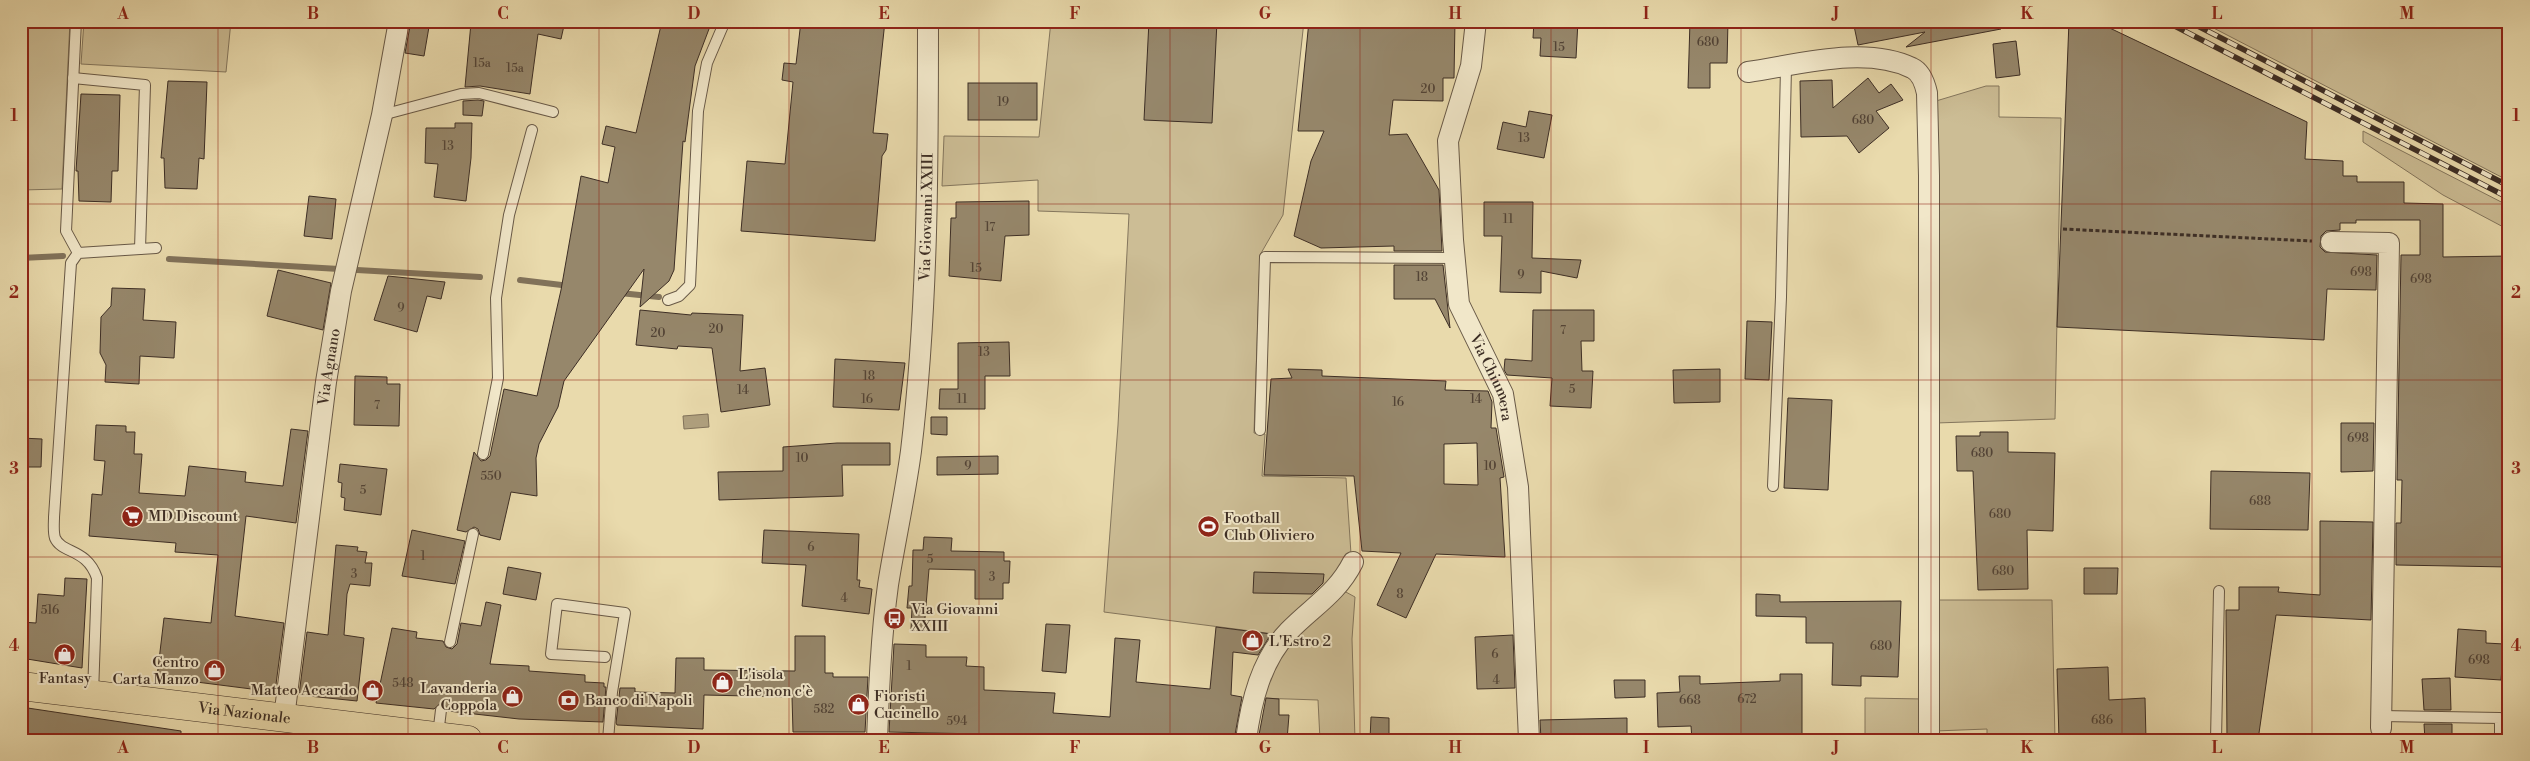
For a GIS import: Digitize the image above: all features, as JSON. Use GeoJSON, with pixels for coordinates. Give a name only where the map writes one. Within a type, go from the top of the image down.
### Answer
{"type":"FeatureCollection","features":[{"type":"Feature","properties":{"kind":"main road","name":"Via Nazionale"},"geometry":{"type":"LineString","coordinates":[[21,686],[284,718],[401,736],[439,723],[468,740]]}},
{"type":"Feature","properties":{"kind":"street","name":"Via Agnano"},"geometry":{"type":"LineString","coordinates":[[284,718],[326,382],[341,291],[382,115],[399,21]]}},
{"type":"Feature","properties":{"kind":"street","name":"Via Giovanni XXIII"},"geometry":{"type":"LineString","coordinates":[[877,740],[878,699],[888,587],[911,452],[924,288],[927,229],[928,21]]}},
{"type":"Feature","properties":{"kind":"street","name":"Via Chiumera"},"geometry":{"type":"LineString","coordinates":[[1476,21],[1471,66],[1448,141],[1455,258],[1459,304],[1503,394],[1514,455],[1518,487],[1529,740]]}},
{"type":"Feature","properties":{"kind":"street"},"geometry":{"type":"LineString","coordinates":[[1748,72],[1871,57],[1913,68],[1925,82],[1927,93],[1930,740]]}},
{"type":"Feature","properties":{"kind":"street"},"geometry":{"type":"LineString","coordinates":[[2330,242],[2389,243],[2381,722]]}},
{"type":"Feature","properties":{"kind":"street"},"geometry":{"type":"LineString","coordinates":[[1246,740],[1251,706],[1264,669],[1275,650],[1288,632],[1344,579],[1353,562]]}},
{"type":"Feature","properties":{"kind":"lane"},"geometry":{"type":"LineString","coordinates":[[76,21],[66,231],[78,252]]}},
{"type":"Feature","properties":{"kind":"lane"},"geometry":{"type":"LineString","coordinates":[[668,300],[679,296],[690,285],[698,111],[707,62],[725,21]]}},
{"type":"Feature","properties":{"kind":"lane"},"geometry":{"type":"LineString","coordinates":[[1774,486],[1781,297],[1786,67]]}},
{"type":"Feature","properties":{"kind":"lane"},"geometry":{"type":"LineString","coordinates":[[73,78],[145,85],[140,249]]}},
{"type":"Feature","properties":{"kind":"lane"},"geometry":{"type":"LineString","coordinates":[[382,115],[461,94],[479,93],[553,112]]}},
{"type":"Feature","properties":{"kind":"lane"},"geometry":{"type":"LineString","coordinates":[[483,454],[498,378],[496,298],[510,215],[532,130]]}},
{"type":"Feature","properties":{"kind":"lane"},"geometry":{"type":"LineString","coordinates":[[78,252],[156,248]]}},
{"type":"Feature","properties":{"kind":"lane"},"geometry":{"type":"LineString","coordinates":[[78,252],[71,263],[54,517],[55,538],[62,546],[79,553],[92,565],[97,578],[93,695]]}},
{"type":"Feature","properties":{"kind":"lane"},"geometry":{"type":"LineString","coordinates":[[1260,430],[1265,257],[1455,258]]}},
{"type":"Feature","properties":{"kind":"lane"},"geometry":{"type":"LineString","coordinates":[[450,642],[473,534]]}},
{"type":"Feature","properties":{"kind":"lane"},"geometry":{"type":"LineString","coordinates":[[2216,740],[2219,591]]}},
{"type":"Feature","properties":{"kind":"lane"},"geometry":{"type":"LineString","coordinates":[[605,656],[551,654],[557,604],[626,613],[612,692],[608,740]]}},
{"type":"Feature","properties":{"kind":"lane"},"geometry":{"type":"LineString","coordinates":[[2381,722],[2500,718],[2500,740]]}},
{"type":"Feature","properties":{"kind":"path"},"geometry":{"type":"LineString","coordinates":[[2063,229],[2330,242]]}},
{"type":"Feature","properties":{"kind":"shaded area"},"geometry":{"type":"Polygon","coordinates":[[[21,21],[70,21],[62,189],[21,190],[21,21]]]}},
{"type":"Feature","properties":{"kind":"shaded area"},"geometry":{"type":"Polygon","coordinates":[[[84,21],[231,21],[226,72],[81,64],[84,21]]]}},
{"type":"Feature","properties":{"kind":"shaded area"},"geometry":{"type":"Polygon","coordinates":[[[1051,21],[1304,21],[1283,215],[1260,255],[1254,433],[1265,434],[1262,476],[1346,478],[1351,554],[1332,586],[1274,634],[1104,612],[1118,425],[1129,214],[1038,211],[1038,180],[942,186],[944,136],[1039,137],[1051,21]]]}},
{"type":"Feature","properties":{"kind":"shaded area"},"geometry":{"type":"Polygon","coordinates":[[[2200,21],[2509,21],[2509,181],[2200,21]]]}},
{"type":"Feature","properties":{"kind":"shaded area"},"geometry":{"type":"Polygon","coordinates":[[[1986,86],[1999,86],[1999,117],[2061,118],[2055,419],[1936,423],[1936,101],[1986,86]]]}},
{"type":"Feature","properties":{"kind":"shaded area"},"geometry":{"type":"Polygon","coordinates":[[[2363,131],[2509,206],[2509,230],[2443,195],[2363,142],[2363,131]]]}},
{"type":"Feature","properties":{"kind":"shaded area"},"geometry":{"type":"Polygon","coordinates":[[[708,414],[709,427],[684,429],[683,416],[708,414]]]}},
{"type":"Feature","properties":{"kind":"shaded area"},"geometry":{"type":"Polygon","coordinates":[[[1344,591],[1355,597],[1352,639],[1355,740],[1320,740],[1318,700],[1259,698],[1269,670],[1292,638],[1344,591]]]}},
{"type":"Feature","properties":{"kind":"shaded area"},"geometry":{"type":"Polygon","coordinates":[[[1933,600],[2052,600],[2055,740],[1987,740],[1987,729],[1935,731],[1933,600]]]}},
{"type":"Feature","properties":{"kind":"shaded area"},"geometry":{"type":"Polygon","coordinates":[[[1865,698],[1924,699],[1923,740],[1865,740],[1865,698]]]}},
{"type":"Feature","properties":{"kind":"building"},"geometry":{"type":"Polygon","coordinates":[[[411,21],[430,21],[424,56],[405,53],[411,21]]]}},
{"type":"Feature","properties":{"kind":"building"},"geometry":{"type":"Polygon","coordinates":[[[488,21],[565,21],[561,39],[538,34],[530,94],[480,86],[465,87],[471,23],[487,26],[488,21]]]}},
{"type":"Feature","properties":{"kind":"building"},"geometry":{"type":"Polygon","coordinates":[[[662,21],[712,21],[695,66],[685,142],[683,141],[674,270],[669,281],[640,307],[644,269],[564,381],[558,407],[539,444],[536,458],[537,496],[511,492],[500,540],[480,535],[478,529],[474,527],[466,532],[457,530],[474,452],[481,461],[486,460],[490,456],[504,389],[537,396],[561,290],[581,176],[608,183],[615,147],[602,144],[606,126],[636,133],[662,21]]]}},
{"type":"Feature","properties":{"kind":"building"},"geometry":{"type":"Polygon","coordinates":[[[801,21],[885,21],[873,133],[888,134],[886,150],[882,156],[875,241],[741,231],[747,161],[785,164],[793,82],[782,80],[784,63],[796,64],[801,21]]]}},
{"type":"Feature","properties":{"kind":"building"},"geometry":{"type":"Polygon","coordinates":[[[1149,21],[1217,21],[1212,123],[1144,120],[1149,21]]]}},
{"type":"Feature","properties":{"kind":"building"},"geometry":{"type":"Polygon","coordinates":[[[1309,21],[1455,21],[1454,78],[1443,78],[1443,101],[1393,100],[1389,135],[1407,134],[1439,190],[1442,251],[1394,251],[1394,246],[1321,248],[1294,236],[1311,161],[1324,131],[1298,131],[1309,21]]]}},
{"type":"Feature","properties":{"kind":"building"},"geometry":{"type":"Polygon","coordinates":[[[1534,21],[1578,21],[1576,58],[1540,56],[1541,38],[1533,38],[1534,21]]]}},
{"type":"Feature","properties":{"kind":"building"},"geometry":{"type":"Polygon","coordinates":[[[1690,21],[1728,21],[1727,63],[1710,63],[1710,88],[1688,88],[1690,21]]]}},
{"type":"Feature","properties":{"kind":"building"},"geometry":{"type":"Polygon","coordinates":[[[1853,21],[2000,21],[2001,29],[1906,47],[1925,32],[1858,45],[1853,21]]]}},
{"type":"Feature","properties":{"kind":"building"},"geometry":{"type":"Polygon","coordinates":[[[2069,21],[2095,21],[2307,122],[2305,159],[2343,161],[2343,176],[2357,176],[2357,182],[2404,182],[2404,203],[2443,204],[2443,257],[2509,256],[2509,567],[2396,565],[2396,523],[2401,523],[2402,480],[2397,480],[2401,255],[2420,255],[2420,220],[2356,220],[2356,223],[2340,223],[2340,230],[2326,231],[2321,236],[2320,247],[2325,252],[2377,255],[2376,290],[2327,289],[2324,340],[2057,327],[2069,21]]]}},
{"type":"Feature","properties":{"kind":"building"},"geometry":{"type":"Polygon","coordinates":[[[2016,41],[2020,75],[1996,78],[1993,44],[2016,41]]]}},
{"type":"Feature","properties":{"kind":"building"},"geometry":{"type":"Polygon","coordinates":[[[1868,78],[1879,93],[1891,84],[1903,100],[1876,111],[1889,128],[1859,153],[1847,136],[1801,137],[1800,81],[1832,80],[1833,108],[1868,78]]]}},
{"type":"Feature","properties":{"kind":"building"},"geometry":{"type":"Polygon","coordinates":[[[168,81],[207,82],[204,159],[199,158],[197,189],[165,188],[164,158],[161,158],[168,81]]]}},
{"type":"Feature","properties":{"kind":"building"},"geometry":{"type":"Polygon","coordinates":[[[968,83],[1037,83],[1037,120],[968,120],[968,83]]]}},
{"type":"Feature","properties":{"kind":"building"},"geometry":{"type":"Polygon","coordinates":[[[81,94],[120,95],[118,171],[112,171],[111,202],[79,201],[78,171],[76,171],[81,94]]]}},
{"type":"Feature","properties":{"kind":"building"},"geometry":{"type":"Polygon","coordinates":[[[463,101],[484,101],[482,116],[463,115],[463,101]]]}},
{"type":"Feature","properties":{"kind":"building"},"geometry":{"type":"Polygon","coordinates":[[[1529,111],[1552,115],[1544,158],[1497,149],[1503,122],[1526,127],[1529,111]]]}},
{"type":"Feature","properties":{"kind":"building"},"geometry":{"type":"Polygon","coordinates":[[[455,123],[472,123],[471,158],[466,201],[434,197],[438,164],[425,163],[426,128],[455,128],[455,123]]]}},
{"type":"Feature","properties":{"kind":"building"},"geometry":{"type":"Polygon","coordinates":[[[309,196],[336,199],[332,239],[304,236],[309,196]]]}},
{"type":"Feature","properties":{"kind":"building"},"geometry":{"type":"Polygon","coordinates":[[[1029,201],[1029,235],[1005,236],[1001,281],[949,276],[951,218],[956,218],[956,202],[1029,201]]]}},
{"type":"Feature","properties":{"kind":"building"},"geometry":{"type":"Polygon","coordinates":[[[1484,202],[1533,202],[1532,258],[1581,260],[1577,278],[1541,271],[1541,293],[1500,292],[1502,236],[1484,236],[1484,202]]]}},
{"type":"Feature","properties":{"kind":"building"},"geometry":{"type":"Polygon","coordinates":[[[1394,265],[1443,265],[1450,328],[1435,299],[1394,299],[1394,265]]]}},
{"type":"Feature","properties":{"kind":"building"},"geometry":{"type":"Polygon","coordinates":[[[278,270],[331,283],[323,330],[267,316],[278,270]]]}},
{"type":"Feature","properties":{"kind":"building"},"geometry":{"type":"Polygon","coordinates":[[[388,276],[445,282],[441,299],[427,296],[417,332],[374,320],[388,276]]]}},
{"type":"Feature","properties":{"kind":"building"},"geometry":{"type":"Polygon","coordinates":[[[112,288],[145,289],[143,320],[176,322],[174,358],[140,356],[139,384],[105,382],[106,365],[100,353],[101,317],[111,306],[112,288]]]}},
{"type":"Feature","properties":{"kind":"building"},"geometry":{"type":"Polygon","coordinates":[[[640,310],[691,315],[692,313],[743,315],[740,371],[765,368],[770,405],[721,412],[712,348],[678,346],[677,349],[636,345],[640,310]]]}},
{"type":"Feature","properties":{"kind":"building"},"geometry":{"type":"Polygon","coordinates":[[[1533,310],[1594,310],[1594,341],[1581,341],[1582,371],[1593,371],[1591,408],[1550,406],[1552,378],[1507,375],[1504,370],[1505,359],[1532,361],[1533,310]]]}},
{"type":"Feature","properties":{"kind":"building"},"geometry":{"type":"Polygon","coordinates":[[[1747,321],[1772,322],[1769,380],[1745,379],[1747,321]]]}},
{"type":"Feature","properties":{"kind":"building"},"geometry":{"type":"Polygon","coordinates":[[[1009,342],[1010,376],[985,376],[985,409],[939,409],[940,389],[958,389],[958,343],[1009,342]]]}},
{"type":"Feature","properties":{"kind":"building"},"geometry":{"type":"Polygon","coordinates":[[[835,359],[905,363],[899,410],[833,407],[835,359]]]}},
{"type":"Feature","properties":{"kind":"building"},"geometry":{"type":"Polygon","coordinates":[[[1288,369],[1322,370],[1322,376],[1446,381],[1445,390],[1488,391],[1492,402],[1491,428],[1496,428],[1504,477],[1500,478],[1505,557],[1436,554],[1406,618],[1377,605],[1401,553],[1362,551],[1354,476],[1264,475],[1271,379],[1292,378],[1288,369]],[[1477,443],[1444,444],[1444,484],[1478,485],[1477,443]]]}},
{"type":"Feature","properties":{"kind":"building"},"geometry":{"type":"Polygon","coordinates":[[[1720,369],[1720,402],[1674,403],[1673,370],[1720,369]]]}},
{"type":"Feature","properties":{"kind":"building"},"geometry":{"type":"Polygon","coordinates":[[[355,376],[387,377],[387,384],[400,384],[399,426],[354,425],[355,376]]]}},
{"type":"Feature","properties":{"kind":"building"},"geometry":{"type":"Polygon","coordinates":[[[1788,398],[1832,400],[1828,490],[1784,488],[1788,398]]]}},
{"type":"Feature","properties":{"kind":"building"},"geometry":{"type":"Polygon","coordinates":[[[931,417],[947,417],[947,435],[931,434],[931,417]]]}},
{"type":"Feature","properties":{"kind":"building"},"geometry":{"type":"Polygon","coordinates":[[[2341,423],[2374,423],[2373,471],[2341,472],[2341,423]]]}},
{"type":"Feature","properties":{"kind":"building"},"geometry":{"type":"Polygon","coordinates":[[[96,425],[126,426],[126,432],[135,432],[134,454],[142,454],[139,493],[185,496],[189,466],[246,472],[245,482],[283,486],[291,429],[308,431],[296,523],[246,516],[235,616],[284,623],[275,692],[157,677],[164,618],[211,623],[218,555],[175,552],[176,543],[89,536],[92,494],[102,495],[105,461],[94,460],[96,425]]]}},
{"type":"Feature","properties":{"kind":"building"},"geometry":{"type":"Polygon","coordinates":[[[1980,432],[2008,432],[2008,452],[2055,453],[2053,531],[2027,530],[2028,589],[1978,590],[1973,471],[1957,471],[1956,436],[1980,436],[1980,432]]]}},
{"type":"Feature","properties":{"kind":"building"},"geometry":{"type":"Polygon","coordinates":[[[21,438],[42,439],[41,467],[21,467],[21,438]]]}},
{"type":"Feature","properties":{"kind":"building"},"geometry":{"type":"Polygon","coordinates":[[[837,443],[890,443],[890,465],[842,465],[843,496],[719,500],[718,472],[783,471],[783,447],[837,443]]]}},
{"type":"Feature","properties":{"kind":"building"},"geometry":{"type":"Polygon","coordinates":[[[998,456],[998,474],[937,475],[937,457],[998,456]]]}},
{"type":"Feature","properties":{"kind":"building"},"geometry":{"type":"Polygon","coordinates":[[[340,464],[387,469],[381,515],[344,510],[345,498],[341,497],[342,483],[338,482],[340,464]]]}},
{"type":"Feature","properties":{"kind":"building"},"geometry":{"type":"Polygon","coordinates":[[[2211,471],[2310,473],[2308,530],[2210,529],[2211,471]]]}},
{"type":"Feature","properties":{"kind":"building"},"geometry":{"type":"Polygon","coordinates":[[[2320,521],[2373,522],[2371,620],[2276,615],[2258,740],[2227,740],[2226,610],[2239,610],[2239,587],[2279,587],[2278,592],[2320,595],[2320,521]]]}},
{"type":"Feature","properties":{"kind":"building"},"geometry":{"type":"Polygon","coordinates":[[[412,530],[465,541],[455,584],[402,576],[412,530]]]}},
{"type":"Feature","properties":{"kind":"building"},"geometry":{"type":"Polygon","coordinates":[[[764,530],[859,534],[857,580],[860,580],[859,587],[872,589],[869,614],[802,606],[806,565],[762,563],[764,530]]]}},
{"type":"Feature","properties":{"kind":"building"},"geometry":{"type":"Polygon","coordinates":[[[924,537],[952,538],[951,551],[1004,552],[1004,561],[1010,561],[1009,583],[1003,583],[1003,599],[975,599],[975,570],[929,569],[924,630],[911,629],[912,608],[907,608],[909,586],[912,586],[913,550],[923,550],[924,537]]]}},
{"type":"Feature","properties":{"kind":"building"},"geometry":{"type":"Polygon","coordinates":[[[336,545],[358,547],[357,551],[367,552],[365,563],[372,563],[370,586],[350,584],[347,594],[344,635],[364,638],[357,701],[299,695],[307,632],[328,635],[336,545]]]}},
{"type":"Feature","properties":{"kind":"building"},"geometry":{"type":"Polygon","coordinates":[[[508,567],[541,573],[536,600],[503,594],[508,567]]]}},
{"type":"Feature","properties":{"kind":"building"},"geometry":{"type":"Polygon","coordinates":[[[2084,568],[2118,568],[2117,594],[2084,594],[2084,568]]]}},
{"type":"Feature","properties":{"kind":"building"},"geometry":{"type":"Polygon","coordinates":[[[1254,572],[1324,574],[1323,583],[1312,594],[1253,593],[1254,572]]]}},
{"type":"Feature","properties":{"kind":"building"},"geometry":{"type":"Polygon","coordinates":[[[65,578],[87,579],[82,668],[21,658],[21,622],[36,623],[38,594],[64,596],[65,578]]]}},
{"type":"Feature","properties":{"kind":"building"},"geometry":{"type":"Polygon","coordinates":[[[1756,594],[1780,595],[1780,602],[1901,601],[1898,677],[1861,676],[1861,686],[1832,685],[1833,643],[1806,643],[1806,617],[1756,616],[1756,594]]]}},
{"type":"Feature","properties":{"kind":"building"},"geometry":{"type":"Polygon","coordinates":[[[486,602],[501,605],[490,664],[529,666],[529,671],[585,675],[585,682],[604,683],[604,687],[606,687],[603,722],[519,719],[448,711],[445,705],[441,703],[434,709],[376,703],[392,628],[417,632],[416,638],[443,641],[446,647],[452,649],[457,644],[461,623],[481,626],[486,602]]]}},
{"type":"Feature","properties":{"kind":"building"},"geometry":{"type":"Polygon","coordinates":[[[1046,624],[1070,625],[1066,673],[1042,671],[1046,624]]]}},
{"type":"Feature","properties":{"kind":"building"},"geometry":{"type":"Polygon","coordinates":[[[1216,627],[1271,634],[1258,655],[1233,652],[1231,695],[1242,697],[1234,740],[1073,740],[1024,735],[889,732],[894,644],[926,645],[926,657],[967,657],[966,666],[984,667],[984,690],[1055,693],[1053,713],[1110,717],[1115,638],[1140,640],[1136,682],[1210,689],[1216,627]]]}},
{"type":"Feature","properties":{"kind":"building"},"geometry":{"type":"Polygon","coordinates":[[[2458,629],[2486,631],[2486,643],[2504,644],[2501,680],[2455,677],[2458,629]]]}},
{"type":"Feature","properties":{"kind":"building"},"geometry":{"type":"Polygon","coordinates":[[[1513,635],[1515,688],[1477,689],[1475,637],[1513,635]]]}},
{"type":"Feature","properties":{"kind":"building"},"geometry":{"type":"Polygon","coordinates":[[[795,636],[825,636],[825,673],[833,673],[833,677],[868,677],[865,732],[793,732],[792,697],[704,695],[703,729],[617,725],[616,723],[620,688],[635,688],[635,692],[675,693],[676,658],[704,658],[704,670],[795,671],[795,636]]]}},
{"type":"Feature","properties":{"kind":"building"},"geometry":{"type":"Polygon","coordinates":[[[2108,667],[2109,700],[2145,698],[2146,740],[2059,740],[2057,669],[2108,667]]]}},
{"type":"Feature","properties":{"kind":"building"},"geometry":{"type":"Polygon","coordinates":[[[1780,674],[1802,674],[1802,740],[1692,740],[1691,726],[1658,727],[1657,693],[1680,692],[1679,676],[1700,676],[1700,684],[1780,681],[1780,674]]]}},
{"type":"Feature","properties":{"kind":"building"},"geometry":{"type":"Polygon","coordinates":[[[2450,678],[2451,710],[2424,710],[2422,679],[2450,678]]]}},
{"type":"Feature","properties":{"kind":"building"},"geometry":{"type":"Polygon","coordinates":[[[1614,680],[1645,680],[1645,697],[1615,698],[1614,680]]]}},
{"type":"Feature","properties":{"kind":"building"},"geometry":{"type":"Polygon","coordinates":[[[1266,698],[1279,699],[1279,715],[1289,715],[1287,740],[1258,740],[1266,698]]]}},
{"type":"Feature","properties":{"kind":"building"},"geometry":{"type":"Polygon","coordinates":[[[21,707],[181,731],[181,740],[21,740],[21,707]]]}},
{"type":"Feature","properties":{"kind":"building"},"geometry":{"type":"Polygon","coordinates":[[[1371,717],[1389,718],[1389,740],[1370,740],[1371,717]]]}},
{"type":"Feature","properties":{"kind":"building"},"geometry":{"type":"Polygon","coordinates":[[[1627,718],[1627,740],[1541,740],[1540,720],[1627,718]]]}},
{"type":"Feature","properties":{"kind":"building"},"geometry":{"type":"Polygon","coordinates":[[[2424,724],[2452,724],[2452,740],[2425,740],[2424,724]]]}},
{"type":"Feature","properties":{"kind":"waterway"},"geometry":{"type":"LineString","coordinates":[[21,258],[63,256]]}},
{"type":"Feature","properties":{"kind":"waterway"},"geometry":{"type":"LineString","coordinates":[[169,259],[339,269]]}},
{"type":"Feature","properties":{"kind":"waterway"},"geometry":{"type":"LineString","coordinates":[[357,270],[480,277]]}},
{"type":"Feature","properties":{"kind":"waterway"},"geometry":{"type":"LineString","coordinates":[[520,280],[570,286]]}},
{"type":"Feature","properties":{"kind":"waterway"},"geometry":{"type":"LineString","coordinates":[[620,293],[659,297]]}},
{"type":"Feature","properties":{"kind":"railway"},"geometry":{"type":"LineString","coordinates":[[2165,21],[2509,198]]}},
{"type":"Feature","properties":{"kind":"railway"},"geometry":{"type":"LineString","coordinates":[[2188,21],[2509,186]]}},
{"type":"Feature","properties":{"kind":"place","name":"MD Discount"},"geometry":{"type":"Point","coordinates":[132,516]}},
{"type":"Feature","properties":{"kind":"place","name":"Football Club Oliviero"},"geometry":{"type":"Point","coordinates":[1208,527]}},
{"type":"Feature","properties":{"kind":"place","name":"Via Giovanni XXIII"},"geometry":{"type":"Point","coordinates":[895,618]}},
{"type":"Feature","properties":{"kind":"place","name":"L'Estro 2"},"geometry":{"type":"Point","coordinates":[1253,641]}},
{"type":"Feature","properties":{"kind":"place","name":"Fantasy"},"geometry":{"type":"Point","coordinates":[65,655]}},
{"type":"Feature","properties":{"kind":"place","name":"Centro Carta Manzo"},"geometry":{"type":"Point","coordinates":[215,671]}},
{"type":"Feature","properties":{"kind":"place","name":"L'isola che non c'è"},"geometry":{"type":"Point","coordinates":[722,683]}},
{"type":"Feature","properties":{"kind":"place","name":"Matteo Accardo"},"geometry":{"type":"Point","coordinates":[373,690]}},
{"type":"Feature","properties":{"kind":"place","name":"Lavanderia Coppola"},"geometry":{"type":"Point","coordinates":[513,697]}},
{"type":"Feature","properties":{"kind":"place","name":"Banco di Napoli"},"geometry":{"type":"Point","coordinates":[569,700]}},
{"type":"Feature","properties":{"kind":"place","name":"Fioristi Cucinello"},"geometry":{"type":"Point","coordinates":[858,705]}}]}
